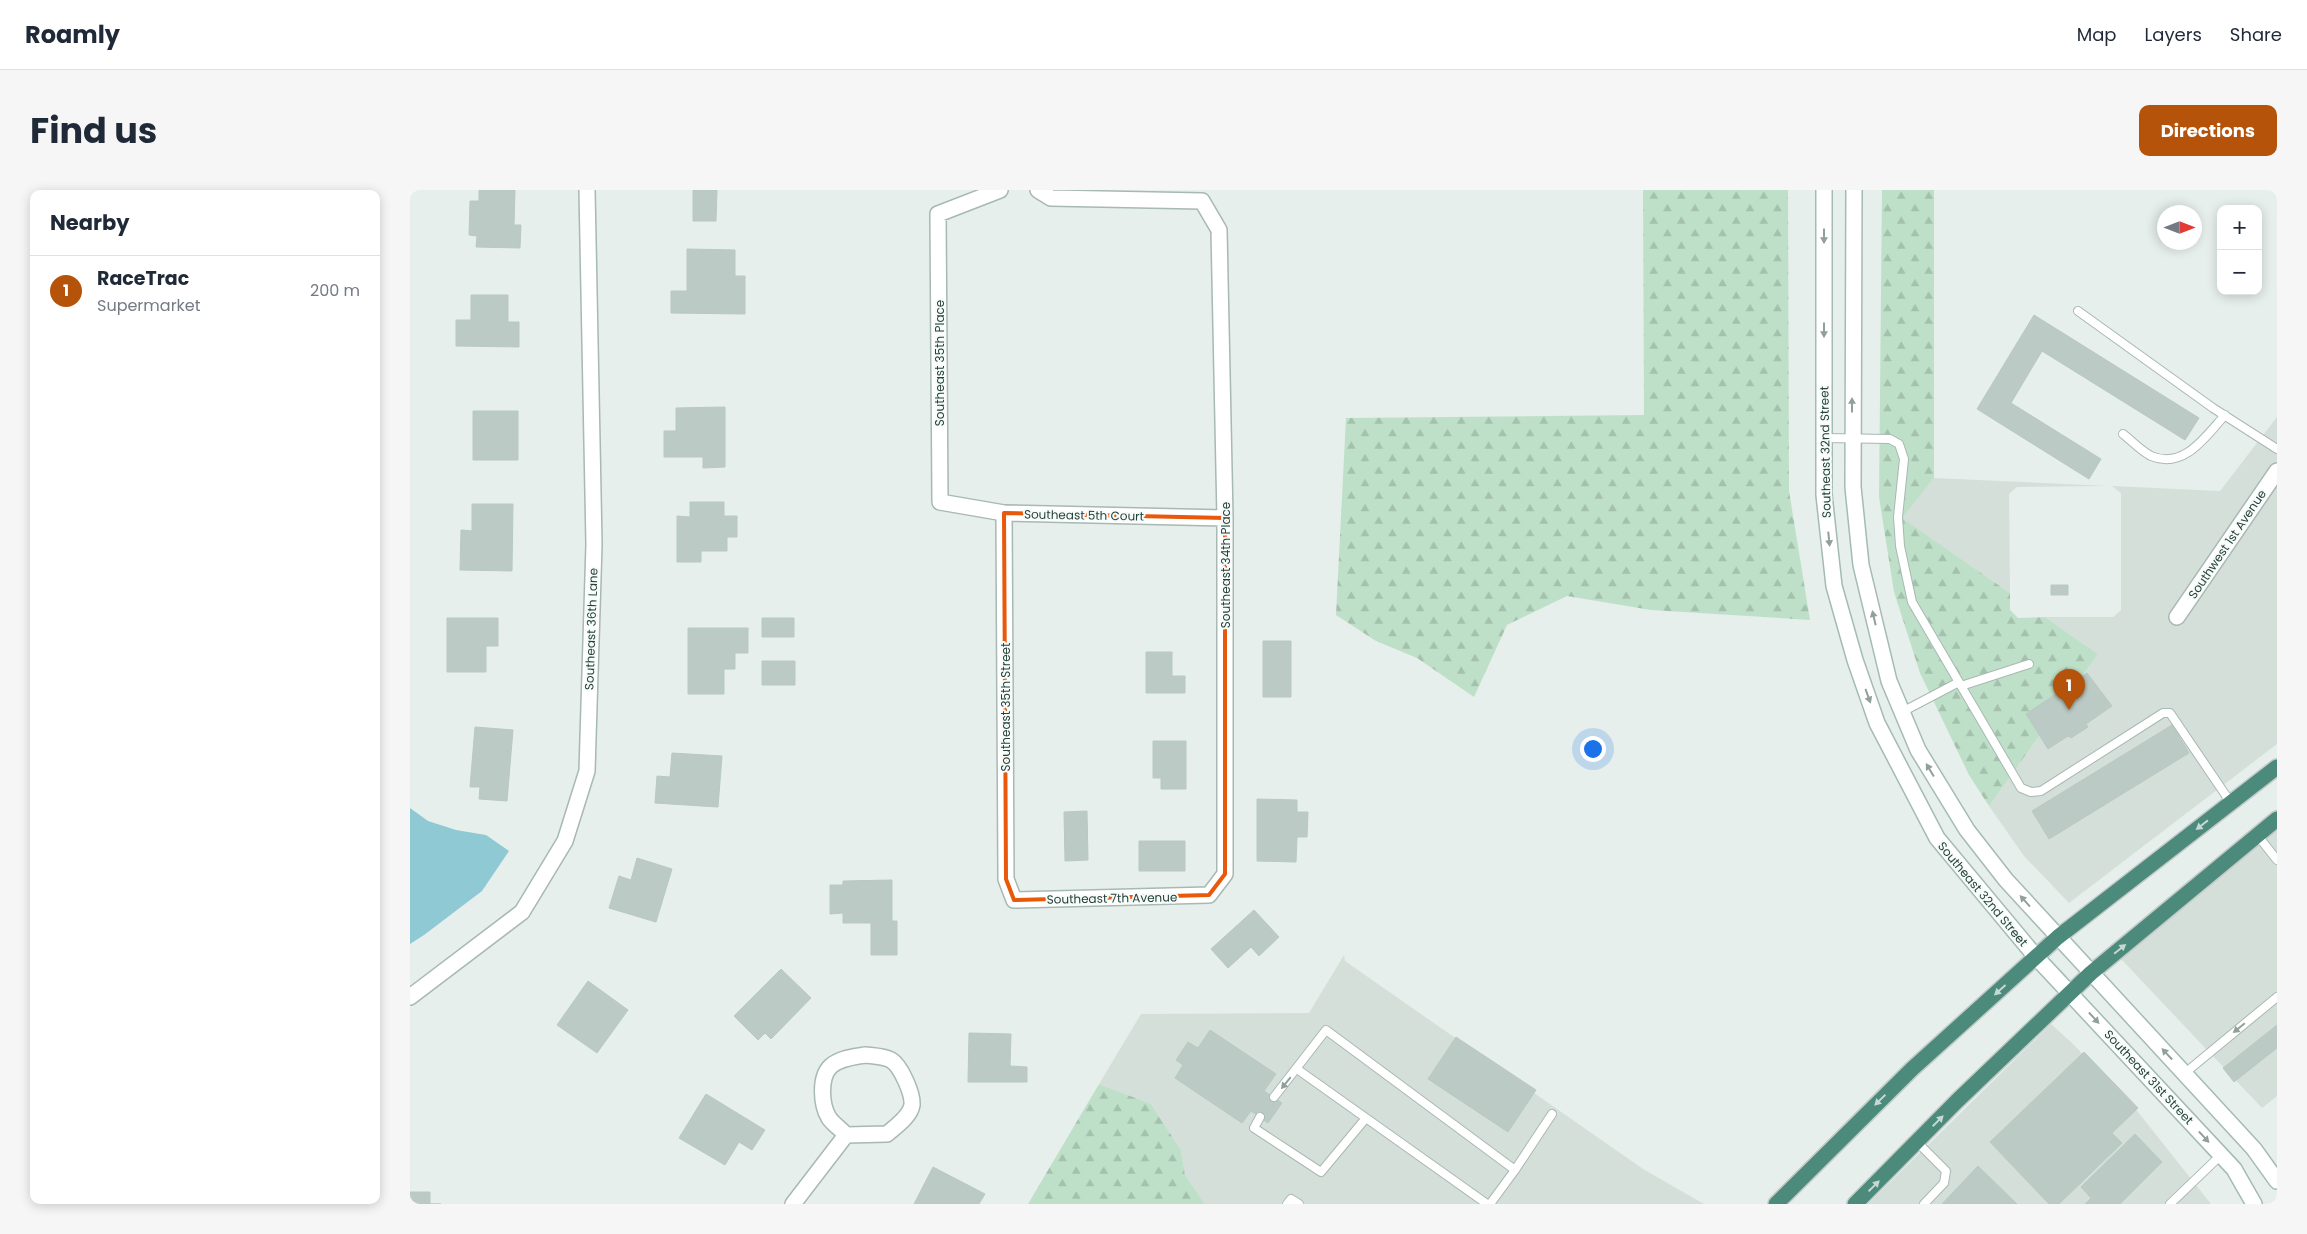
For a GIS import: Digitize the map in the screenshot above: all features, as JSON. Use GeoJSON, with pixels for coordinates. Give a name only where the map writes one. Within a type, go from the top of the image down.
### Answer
{"type":"FeatureCollection","features":[{"type":"Feature","properties":{"kind":"highway"},"geometry":{"type":"LineString","coordinates":[[1776,1204],[1912,1069],[2058,937],[2277,767]]}},
{"type":"Feature","properties":{"kind":"highway"},"geometry":{"type":"LineString","coordinates":[[1857,1204],[1917,1142],[2091,972],[2277,819]]}},
{"type":"Feature","properties":{"kind":"street","name":"Southeast 36th Lane"},"geometry":{"type":"LineString","coordinates":[[410,997],[522,912],[565,841],[587,771],[594,544],[587,190]]}},
{"type":"Feature","properties":{"kind":"street","name":"Southeast 35th Place"},"geometry":{"type":"LineString","coordinates":[[944,503],[940,502],[938,214],[1000,190]]}},
{"type":"Feature","properties":{"kind":"street","name":"Southeast 34th Place"},"geometry":{"type":"LineString","coordinates":[[1038,190],[1051,198],[1202,202],[1219,230],[1225,518],[1225,874],[1209,895]]}},
{"type":"Feature","properties":{"kind":"street","name":"Southeast 32nd Street"},"geometry":{"type":"LineString","coordinates":[[1824,190],[1824,495],[1834,586],[1855,660],[1877,723],[1937,838],[2036,957]]}},
{"type":"Feature","properties":{"kind":"street"},"geometry":{"type":"LineString","coordinates":[[1854,190],[1852,438],[1853,487],[1861,565],[1889,681],[1918,750],[1967,830],[2006,880],[2254,1149],[2277,1181]]}},
{"type":"Feature","properties":{"kind":"street","name":"Southwest 1st Avenue"},"geometry":{"type":"LineString","coordinates":[[2177,617],[2277,471]]}},
{"type":"Feature","properties":{"kind":"street","name":"Southeast 5th Court"},"geometry":{"type":"LineString","coordinates":[[944,503],[1004,513],[1225,518]]}},
{"type":"Feature","properties":{"kind":"street","name":"Southeast 35th Street"},"geometry":{"type":"LineString","coordinates":[[1004,513],[1006,879],[1014,900]]}},
{"type":"Feature","properties":{"kind":"street","name":"Southeast 7th Avenue"},"geometry":{"type":"LineString","coordinates":[[1014,900],[1209,895]]}},
{"type":"Feature","properties":{"kind":"street","name":"Southeast 31st Street"},"geometry":{"type":"LineString","coordinates":[[2036,957],[2234,1169],[2254,1204]]}},
{"type":"Feature","properties":{"kind":"street"},"geometry":{"type":"LineString","coordinates":[[865,1055],[879,1056],[892,1061],[906,1080],[912,1105],[907,1116],[887,1134],[846,1134],[829,1118],[822,1101],[824,1078],[831,1066],[848,1057],[865,1055]]}},
{"type":"Feature","properties":{"kind":"street"},"geometry":{"type":"LineString","coordinates":[[793,1204],[846,1134]]}},
{"type":"Feature","properties":{"kind":"lane"},"geometry":{"type":"LineString","coordinates":[[2078,311],[2224,416],[2277,449]]}},
{"type":"Feature","properties":{"kind":"lane"},"geometry":{"type":"LineString","coordinates":[[2123,434],[2150,455],[2170,460],[2190,452],[2224,416]]}},
{"type":"Feature","properties":{"kind":"lane"},"geometry":{"type":"LineString","coordinates":[[1824,438],[1890,438],[1899,444],[1904,459],[1898,517],[1900,546],[1912,602],[2021,788],[2031,792],[2041,791],[2162,713],[2170,713],[2231,803]]}},
{"type":"Feature","properties":{"kind":"lane"},"geometry":{"type":"LineString","coordinates":[[1902,712],[1960,684],[2029,664]]}},
{"type":"Feature","properties":{"kind":"lane"},"geometry":{"type":"LineString","coordinates":[[2258,836],[2277,860]]}},
{"type":"Feature","properties":{"kind":"lane"},"geometry":{"type":"LineString","coordinates":[[2185,1073],[2277,997]]}},
{"type":"Feature","properties":{"kind":"lane"},"geometry":{"type":"LineString","coordinates":[[1274,1098],[1326,1030],[1515,1170]]}},
{"type":"Feature","properties":{"kind":"lane"},"geometry":{"type":"LineString","coordinates":[[1297,1069],[1489,1204],[1515,1170],[1552,1114]]}},
{"type":"Feature","properties":{"kind":"lane"},"geometry":{"type":"LineString","coordinates":[[1260,1117],[1254,1128],[1321,1172],[1366,1118]]}},
{"type":"Feature","properties":{"kind":"lane"},"geometry":{"type":"LineString","coordinates":[[1917,1142],[1946,1171],[1944,1184],[1924,1204]]}},
{"type":"Feature","properties":{"kind":"lane"},"geometry":{"type":"LineString","coordinates":[[2174,1203],[2221,1155]]}},
{"type":"Feature","properties":{"kind":"lane"},"geometry":{"type":"LineString","coordinates":[[1287,1204],[1291,1199],[1299,1204]]}},
{"type":"Feature","properties":{"kind":"highlighted area"},"geometry":{"type":"Polygon","coordinates":[[[1004,513],[1225,518],[1225,874],[1209,895],[1014,900],[1006,879],[1004,513]]]}},
{"type":"Feature","properties":{"kind":"shaded area"},"geometry":{"type":"Polygon","coordinates":[[[2277,417],[2277,744],[2069,903],[2024,856],[1989,806],[2098,654],[2045,617],[2113,617],[2121,610],[2121,493],[2112,486],[2220,491],[2277,417]]]}},
{"type":"Feature","properties":{"kind":"shaded area"},"geometry":{"type":"Polygon","coordinates":[[[1934,478],[2108,486],[2017,487],[2009,494],[2010,593],[1901,518],[1934,478]]]}},
{"type":"Feature","properties":{"kind":"shaded area"},"geometry":{"type":"Polygon","coordinates":[[[2277,830],[2277,1096],[2262,1108],[2121,959],[2277,830]]]}},
{"type":"Feature","properties":{"kind":"shaded area"},"geometry":{"type":"Polygon","coordinates":[[[1344,955],[1345,961],[1643,1169],[1704,1204],[1205,1204],[1185,1175],[1181,1150],[1151,1104],[1099,1084],[1141,1014],[1309,1013],[1344,955]]]}},
{"type":"Feature","properties":{"kind":"shaded area"},"geometry":{"type":"Polygon","coordinates":[[[2051,1024],[2073,1044],[2138,1112],[2211,1204],[1868,1204],[2051,1024]]]}},
{"type":"Feature","properties":{"kind":"green space"},"geometry":{"type":"Polygon","coordinates":[[[1643,190],[1788,190],[1789,491],[1810,620],[1651,610],[1567,596],[1507,625],[1474,697],[1417,658],[1376,641],[1336,615],[1346,418],[1644,415],[1643,190]]]}},
{"type":"Feature","properties":{"kind":"green space"},"geometry":{"type":"Polygon","coordinates":[[[1882,190],[1934,190],[1934,478],[1902,518],[2010,593],[2010,610],[2018,618],[2045,617],[2098,654],[1989,806],[1969,775],[1920,673],[1894,592],[1879,497],[1882,190]]]}},
{"type":"Feature","properties":{"kind":"green space"},"geometry":{"type":"Polygon","coordinates":[[[1099,1084],[1151,1104],[1181,1150],[1185,1175],[1205,1204],[1028,1204],[1099,1084]]]}},
{"type":"Feature","properties":{"kind":"water"},"geometry":{"type":"Polygon","coordinates":[[[410,808],[428,821],[456,830],[486,835],[509,851],[482,891],[410,944],[410,808]]]}},
{"type":"Feature","properties":{"kind":"building"},"geometry":{"type":"Polygon","coordinates":[[[479,190],[515,190],[514,225],[521,225],[520,248],[476,247],[477,236],[469,235],[470,201],[479,201],[479,190]]]}},
{"type":"Feature","properties":{"kind":"building"},"geometry":{"type":"Polygon","coordinates":[[[693,190],[717,190],[716,221],[693,221],[693,190]]]}},
{"type":"Feature","properties":{"kind":"building"},"geometry":{"type":"Polygon","coordinates":[[[687,249],[735,250],[735,276],[745,276],[745,314],[671,313],[671,291],[687,291],[687,249]]]}},
{"type":"Feature","properties":{"kind":"building"},"geometry":{"type":"Polygon","coordinates":[[[471,295],[508,295],[508,322],[519,322],[519,347],[456,346],[456,320],[471,320],[471,295]]]}},
{"type":"Feature","properties":{"kind":"building"},"geometry":{"type":"Polygon","coordinates":[[[2034,315],[2199,418],[2185,440],[2042,351],[2011,403],[2101,459],[2089,479],[1977,409],[2034,315]]]}},
{"type":"Feature","properties":{"kind":"building"},"geometry":{"type":"Polygon","coordinates":[[[725,407],[725,467],[703,468],[703,457],[664,457],[664,431],[676,431],[676,408],[725,407]]]}},
{"type":"Feature","properties":{"kind":"building"},"geometry":{"type":"Polygon","coordinates":[[[473,411],[518,411],[518,460],[473,460],[473,411]]]}},
{"type":"Feature","properties":{"kind":"building"},"geometry":{"type":"Polygon","coordinates":[[[690,502],[724,502],[724,516],[737,516],[737,537],[727,537],[727,551],[701,551],[701,562],[677,562],[677,516],[690,517],[690,502]]]}},
{"type":"Feature","properties":{"kind":"building"},"geometry":{"type":"Polygon","coordinates":[[[472,504],[513,504],[512,571],[460,570],[461,530],[472,531],[472,504]]]}},
{"type":"Feature","properties":{"kind":"building"},"geometry":{"type":"Polygon","coordinates":[[[2051,585],[2068,585],[2068,595],[2051,595],[2051,585]]]}},
{"type":"Feature","properties":{"kind":"building"},"geometry":{"type":"Polygon","coordinates":[[[447,618],[498,618],[498,646],[486,646],[486,672],[447,672],[447,618]]]}},
{"type":"Feature","properties":{"kind":"building"},"geometry":{"type":"Polygon","coordinates":[[[762,618],[794,618],[794,637],[762,637],[762,618]]]}},
{"type":"Feature","properties":{"kind":"building"},"geometry":{"type":"Polygon","coordinates":[[[688,628],[748,628],[748,653],[735,653],[735,669],[724,669],[724,694],[688,694],[688,628]]]}},
{"type":"Feature","properties":{"kind":"building"},"geometry":{"type":"Polygon","coordinates":[[[1263,641],[1291,641],[1291,697],[1263,697],[1263,641]]]}},
{"type":"Feature","properties":{"kind":"building"},"geometry":{"type":"Polygon","coordinates":[[[1146,652],[1172,652],[1172,676],[1185,676],[1185,693],[1146,693],[1146,652]]]}},
{"type":"Feature","properties":{"kind":"building"},"geometry":{"type":"Polygon","coordinates":[[[762,661],[795,661],[795,685],[762,685],[762,661]]]}},
{"type":"Feature","properties":{"kind":"building"},"geometry":{"type":"Polygon","coordinates":[[[2087,673],[2112,706],[2086,724],[2088,727],[2071,738],[2068,736],[2048,749],[2026,714],[2087,673]]]}},
{"type":"Feature","properties":{"kind":"building"},"geometry":{"type":"Polygon","coordinates":[[[2172,725],[2189,753],[2049,839],[2032,811],[2172,725]]]}},
{"type":"Feature","properties":{"kind":"building"},"geometry":{"type":"Polygon","coordinates":[[[475,727],[513,730],[507,801],[479,799],[480,787],[470,787],[475,727]]]}},
{"type":"Feature","properties":{"kind":"building"},"geometry":{"type":"Polygon","coordinates":[[[1153,741],[1186,741],[1186,789],[1161,789],[1161,778],[1153,778],[1153,741]]]}},
{"type":"Feature","properties":{"kind":"building"},"geometry":{"type":"Polygon","coordinates":[[[672,753],[722,756],[718,807],[655,803],[657,776],[670,777],[672,753]]]}},
{"type":"Feature","properties":{"kind":"building"},"geometry":{"type":"Polygon","coordinates":[[[1257,799],[1297,800],[1297,812],[1308,812],[1307,837],[1297,837],[1296,862],[1257,861],[1257,799]]]}},
{"type":"Feature","properties":{"kind":"building"},"geometry":{"type":"Polygon","coordinates":[[[1087,811],[1088,860],[1065,861],[1064,812],[1087,811]]]}},
{"type":"Feature","properties":{"kind":"building"},"geometry":{"type":"Polygon","coordinates":[[[1139,841],[1185,841],[1185,871],[1139,871],[1139,841]]]}},
{"type":"Feature","properties":{"kind":"building"},"geometry":{"type":"Polygon","coordinates":[[[637,858],[672,869],[656,922],[609,908],[619,876],[631,880],[637,858]]]}},
{"type":"Feature","properties":{"kind":"building"},"geometry":{"type":"Polygon","coordinates":[[[892,880],[892,921],[897,921],[897,955],[871,955],[871,923],[843,923],[843,913],[830,914],[830,885],[843,885],[843,881],[892,880]]]}},
{"type":"Feature","properties":{"kind":"building"},"geometry":{"type":"Polygon","coordinates":[[[1254,910],[1279,937],[1259,956],[1251,947],[1228,968],[1211,949],[1254,910]]]}},
{"type":"Feature","properties":{"kind":"building"},"geometry":{"type":"Polygon","coordinates":[[[781,969],[811,998],[771,1039],[765,1033],[758,1040],[734,1016],[781,969]]]}},
{"type":"Feature","properties":{"kind":"building"},"geometry":{"type":"Polygon","coordinates":[[[588,981],[628,1010],[597,1053],[557,1025],[588,981]]]}},
{"type":"Feature","properties":{"kind":"building"},"geometry":{"type":"Polygon","coordinates":[[[2277,1025],[2277,1048],[2234,1082],[2223,1068],[2277,1025]]]}},
{"type":"Feature","properties":{"kind":"building"},"geometry":{"type":"Polygon","coordinates":[[[1210,1030],[1276,1074],[1264,1091],[1282,1103],[1268,1123],[1251,1111],[1242,1123],[1175,1078],[1183,1065],[1176,1060],[1188,1042],[1198,1048],[1210,1030]]]}},
{"type":"Feature","properties":{"kind":"building"},"geometry":{"type":"Polygon","coordinates":[[[969,1033],[1011,1034],[1010,1066],[1027,1067],[1027,1082],[968,1082],[969,1033]]]}},
{"type":"Feature","properties":{"kind":"building"},"geometry":{"type":"Polygon","coordinates":[[[1456,1037],[1536,1090],[1508,1132],[1428,1079],[1456,1037]]]}},
{"type":"Feature","properties":{"kind":"building"},"geometry":{"type":"Polygon","coordinates":[[[2084,1052],[2138,1108],[2112,1133],[2122,1143],[2059,1204],[2049,1204],[1990,1142],[2084,1052]]]}},
{"type":"Feature","properties":{"kind":"building"},"geometry":{"type":"Polygon","coordinates":[[[706,1094],[765,1130],[752,1150],[739,1142],[725,1165],[679,1138],[706,1094]]]}},
{"type":"Feature","properties":{"kind":"building"},"geometry":{"type":"Polygon","coordinates":[[[2135,1134],[2162,1162],[2120,1204],[2085,1204],[2091,1198],[2081,1187],[2135,1134]]]}},
{"type":"Feature","properties":{"kind":"building"},"geometry":{"type":"Polygon","coordinates":[[[1978,1166],[2017,1204],[1942,1204],[1978,1166]]]}},
{"type":"Feature","properties":{"kind":"building"},"geometry":{"type":"Polygon","coordinates":[[[933,1167],[985,1194],[979,1204],[914,1204],[933,1167]]]}},
{"type":"Feature","properties":{"kind":"building"},"geometry":{"type":"Polygon","coordinates":[[[410,1192],[430,1192],[430,1204],[410,1204],[410,1192]]]}},
{"type":"Feature","properties":{"kind":"place","name":"RaceTrac"},"geometry":{"type":"Point","coordinates":[2069,710]}}]}
